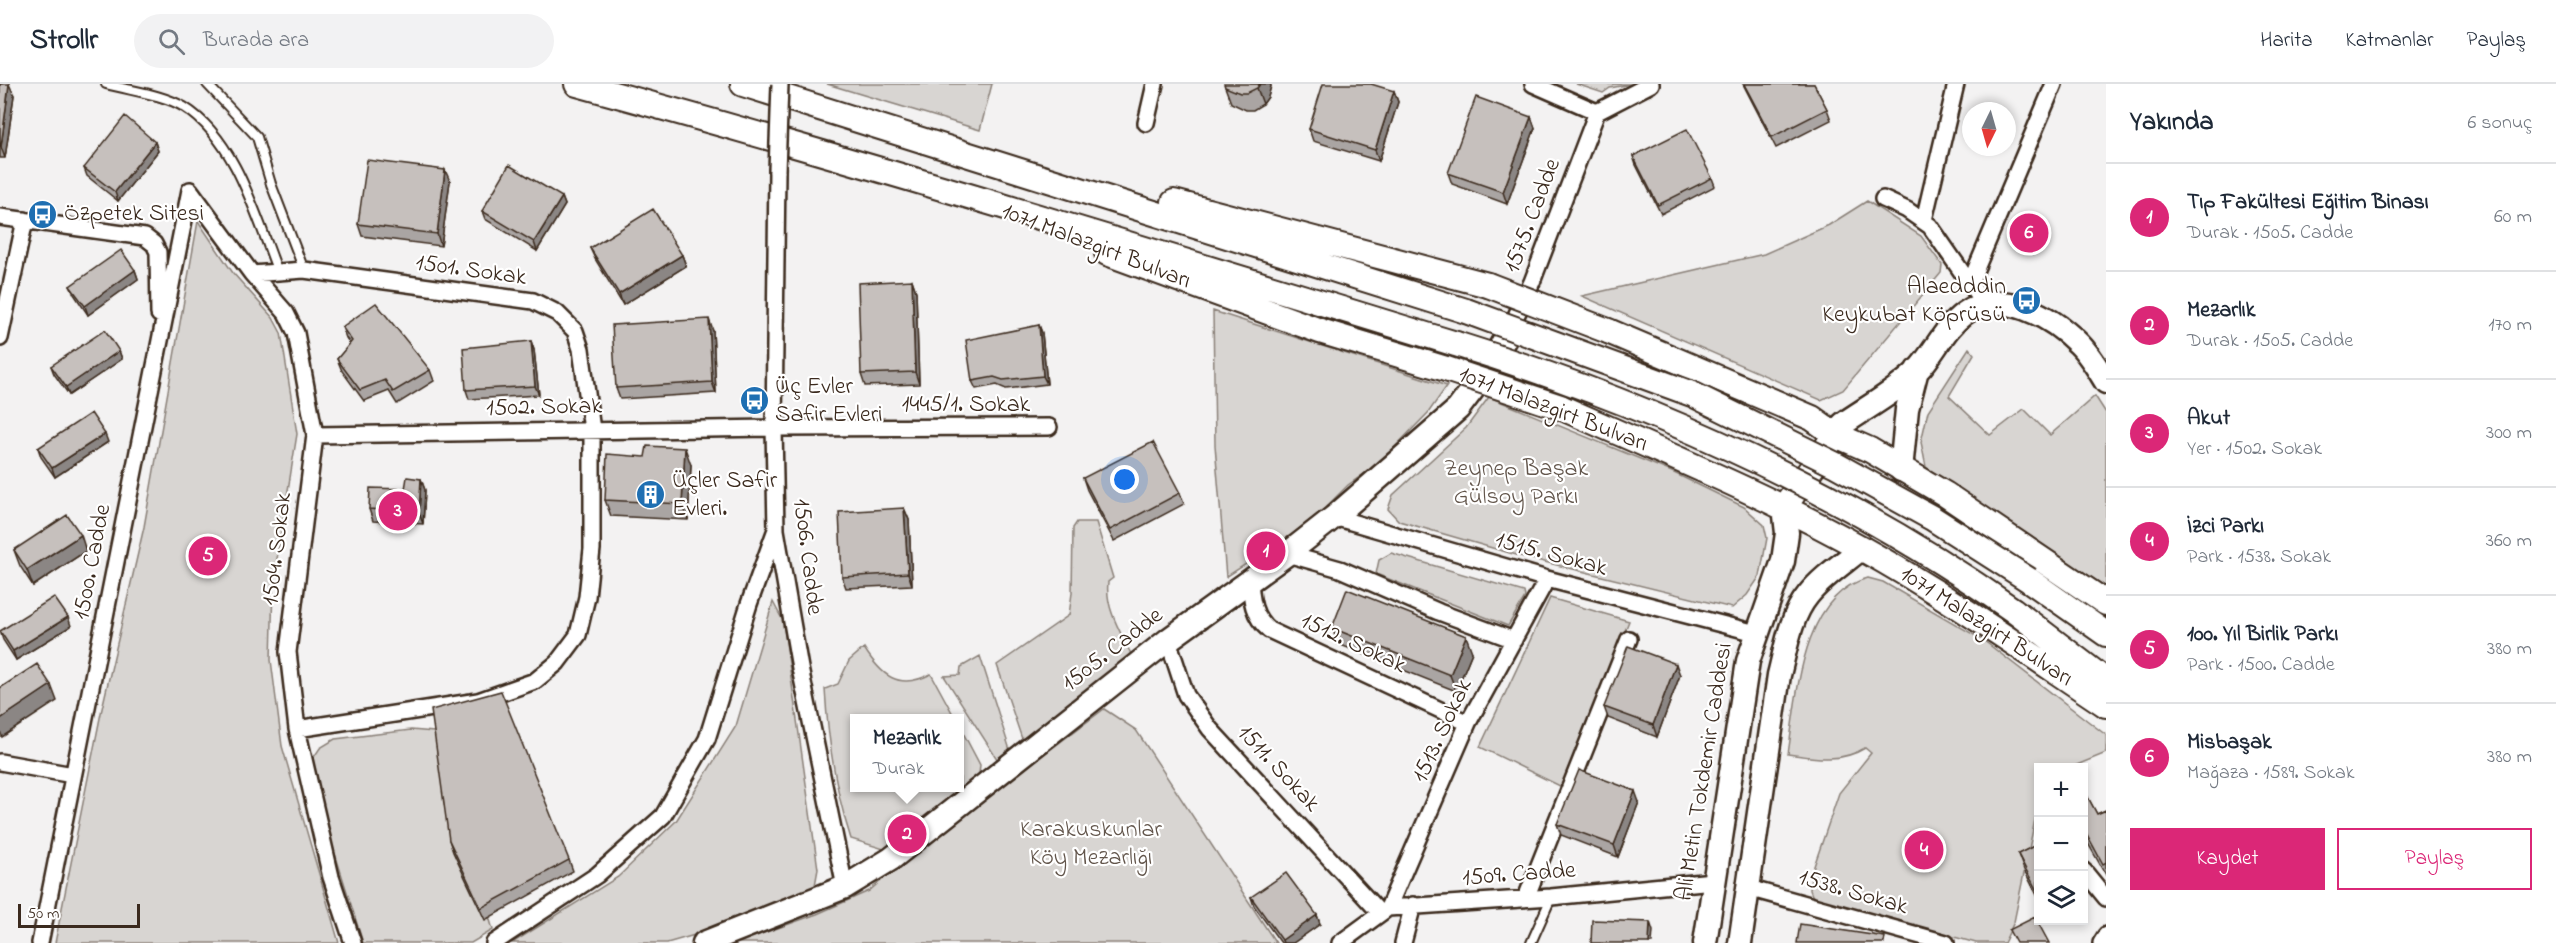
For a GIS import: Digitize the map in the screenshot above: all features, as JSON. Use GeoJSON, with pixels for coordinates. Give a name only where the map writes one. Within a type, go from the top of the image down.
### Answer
{"type":"FeatureCollection","features":[{"type":"Feature","properties":{"kind":"main road","name":"1071 Malazgirt Bulvarı"},"geometry":{"type":"LineString","coordinates":[[577,84],[752,131],[963,193],[1516,362],[1638,408],[1832,498],[1892,532],[1969,579],[2106,681]]}},
{"type":"Feature","properties":{"kind":"main road","name":"1071 Malazgirt Bulvarı"},"geometry":{"type":"LineString","coordinates":[[743,84],[1466,311],[1692,394],[1836,465],[1932,518],[2029,580],[2106,634]]}},
{"type":"Feature","properties":{"kind":"main road","name":"1071 Malazgirt Bulvarı"},"geometry":{"type":"LineString","coordinates":[[1057,182],[1166,200],[1488,285],[1608,331],[1812,418],[1836,435],[1870,450],[1964,507],[2106,603]]}},
{"type":"Feature","properties":{"kind":"main road","name":"1071 Malazgirt Bulvarı"},"geometry":{"type":"LineString","coordinates":[[963,193],[1037,228],[1320,331],[1446,369],[1560,407],[1784,507],[1862,548],[1953,604],[2106,705]]}},
{"type":"Feature","properties":{"kind":"main road"},"geometry":{"type":"LineString","coordinates":[[1784,507],[1836,435]]}},
{"type":"Feature","properties":{"kind":"main road"},"geometry":{"type":"LineString","coordinates":[[1862,548],[1901,470]]}},
{"type":"Feature","properties":{"kind":"street","name":"1506. Cadde"},"geometry":{"type":"LineString","coordinates":[[780,84],[774,428],[776,530],[800,669],[845,887]]}},
{"type":"Feature","properties":{"kind":"street"},"geometry":{"type":"LineString","coordinates":[[1146,123],[1155,84]]}},
{"type":"Feature","properties":{"kind":"street"},"geometry":{"type":"LineString","coordinates":[[1533,84],[1597,111],[1651,84]]}},
{"type":"Feature","properties":{"kind":"street"},"geometry":{"type":"LineString","coordinates":[[1924,220],[1956,84]]}},
{"type":"Feature","properties":{"kind":"street"},"geometry":{"type":"LineString","coordinates":[[1970,283],[2054,84]]}},
{"type":"Feature","properties":{"kind":"street","name":"1575. Cadde"},"geometry":{"type":"LineString","coordinates":[[1507,335],[1532,282],[1597,111]]}},
{"type":"Feature","properties":{"kind":"street","name":"1504. Sokak"},"geometry":{"type":"LineString","coordinates":[[190,190],[252,274],[286,313],[296,333],[315,435],[288,652],[297,729],[331,877],[353,943]]}},
{"type":"Feature","properties":{"kind":"street","name":"1500. Cadde"},"geometry":{"type":"LineString","coordinates":[[40,943],[190,190]]}},
{"type":"Feature","properties":{"kind":"street"},"geometry":{"type":"LineString","coordinates":[[1883,199],[1924,220],[1936,232],[1984,304]]}},
{"type":"Feature","properties":{"kind":"street"},"geometry":{"type":"LineString","coordinates":[[0,217],[145,237],[154,244],[158,258],[159,345]]}},
{"type":"Feature","properties":{"kind":"street"},"geometry":{"type":"LineString","coordinates":[[0,227],[25,220]]}},
{"type":"Feature","properties":{"kind":"street"},"geometry":{"type":"LineString","coordinates":[[0,338],[25,220]]}},
{"type":"Feature","properties":{"kind":"street","name":"1501. Sokak"},"geometry":{"type":"LineString","coordinates":[[252,274],[304,270],[533,302],[557,313],[575,331],[581,349],[592,430],[592,549],[587,597],[578,635],[556,663],[535,681],[478,701],[297,729]]}},
{"type":"Feature","properties":{"kind":"street"},"geometry":{"type":"LineString","coordinates":[[1836,435],[1843,424],[1917,370],[1950,326],[1963,314],[1984,304],[2016,306],[2043,316],[2080,345],[2106,382]]}},
{"type":"Feature","properties":{"kind":"street","name":"1505. Cadde"},"geometry":{"type":"LineString","coordinates":[[704,943],[845,887],[891,859],[1168,640],[1250,579],[1287,555],[1334,517],[1458,408],[1486,372],[1507,335]]}},
{"type":"Feature","properties":{"kind":"street"},"geometry":{"type":"LineString","coordinates":[[1901,470],[1907,409],[1917,370]]}},
{"type":"Feature","properties":{"kind":"street","name":"1445/1. Sokak"},"geometry":{"type":"LineString","coordinates":[[774,428],[1049,427]]}},
{"type":"Feature","properties":{"kind":"street","name":"1502. Sokak"},"geometry":{"type":"LineString","coordinates":[[315,435],[774,428]]}},
{"type":"Feature","properties":{"kind":"street","name":"Ali Metin Tokdemir Caddesi"},"geometry":{"type":"LineString","coordinates":[[1705,943],[1748,661],[1783,561],[1787,533],[1784,507]]}},
{"type":"Feature","properties":{"kind":"street","name":"1515. Sokak"},"geometry":{"type":"LineString","coordinates":[[1334,517],[1547,579],[1756,633]]}},
{"type":"Feature","properties":{"kind":"street"},"geometry":{"type":"LineString","coordinates":[[494,943],[597,875],[663,816],[707,739],[749,604],[776,530]]}},
{"type":"Feature","properties":{"kind":"street"},"geometry":{"type":"LineString","coordinates":[[1740,943],[1779,675],[1796,614],[1807,595],[1823,579],[1862,548]]}},
{"type":"Feature","properties":{"kind":"street"},"geometry":{"type":"LineString","coordinates":[[1287,555],[1340,569],[1439,612],[1514,640]]}},
{"type":"Feature","properties":{"kind":"street","name":"1512. Sokak"},"geometry":{"type":"LineString","coordinates":[[1250,579],[1255,612],[1261,624],[1269,630],[1468,723]]}},
{"type":"Feature","properties":{"kind":"street","name":"1513. Sokak"},"geometry":{"type":"LineString","coordinates":[[1384,910],[1468,723],[1547,579]]}},
{"type":"Feature","properties":{"kind":"street"},"geometry":{"type":"LineString","coordinates":[[1526,898],[1629,639]]}},
{"type":"Feature","properties":{"kind":"street","name":"1511. Sokak"},"geometry":{"type":"LineString","coordinates":[[1168,640],[1186,695],[1210,729],[1384,910]]}},
{"type":"Feature","properties":{"kind":"street"},"geometry":{"type":"LineString","coordinates":[[0,762],[73,775]]}},
{"type":"Feature","properties":{"kind":"street"},"geometry":{"type":"LineString","coordinates":[[2088,876],[2106,898]]}},
{"type":"Feature","properties":{"kind":"street","name":"1509. Cadde"},"geometry":{"type":"LineString","coordinates":[[1340,943],[1384,910],[1413,904],[1551,897],[1713,880]]}},
{"type":"Feature","properties":{"kind":"street","name":"1538. Sokak"},"geometry":{"type":"LineString","coordinates":[[1748,888],[1946,943]]}},
{"type":"Feature","properties":{"kind":"street"},"geometry":{"type":"LineString","coordinates":[[1403,943],[1413,904]]}},
{"type":"Feature","properties":{"kind":"street"},"geometry":{"type":"LineString","coordinates":[[2101,943],[2106,935]]}},
{"type":"Feature","properties":{"kind":"lane"},"geometry":{"type":"LineString","coordinates":[[106,84],[174,102],[193,114],[215,135],[244,186],[278,272]]}},
{"type":"Feature","properties":{"kind":"lane"},"geometry":{"type":"LineString","coordinates":[[207,84],[257,137],[271,184],[304,270]]}},
{"type":"Feature","properties":{"kind":"lane"},"geometry":{"type":"LineString","coordinates":[[1531,943],[1551,897]]}},
{"type":"Feature","properties":{"kind":"green space"},"geometry":{"type":"Polygon","coordinates":[[[827,84],[992,84],[980,130],[827,84]]]}},
{"type":"Feature","properties":{"kind":"green space"},"geometry":{"type":"Polygon","coordinates":[[[1576,84],[1631,84],[1610,88],[1603,93],[1576,84]]]}},
{"type":"Feature","properties":{"kind":"green space"},"geometry":{"type":"Polygon","coordinates":[[[1867,201],[1921,236],[1942,265],[1941,273],[1843,390],[1821,400],[1582,296],[1764,254],[1829,225],[1867,201]]]}},
{"type":"Feature","properties":{"kind":"green space"},"geometry":{"type":"Polygon","coordinates":[[[198,221],[233,273],[273,318],[281,333],[297,434],[273,584],[271,660],[282,746],[339,943],[55,943],[101,713],[144,527],[198,221]]]}},
{"type":"Feature","properties":{"kind":"green space","name":"Zeynep Başak Gülsoy Parkı"},"geometry":{"type":"Polygon","coordinates":[[[1213,311],[1447,386],[1428,413],[1378,464],[1348,485],[1322,511],[1291,535],[1226,577],[1215,445],[1213,311]]]}},
{"type":"Feature","properties":{"kind":"green space"},"geometry":{"type":"Polygon","coordinates":[[[1969,348],[1974,354],[1949,396],[1990,435],[2024,409],[2050,435],[2095,396],[2106,413],[2106,587],[1926,467],[1921,442],[1928,411],[1969,348]]]}},
{"type":"Feature","properties":{"kind":"green space","name":"Zeynep Başak Gülsoy Parkı"},"geometry":{"type":"Polygon","coordinates":[[[1489,397],[1672,472],[1744,507],[1764,525],[1767,538],[1760,576],[1747,595],[1732,608],[1520,556],[1399,521],[1388,509],[1393,495],[1466,428],[1489,397]]]}},
{"type":"Feature","properties":{"kind":"green space"},"geometry":{"type":"Polygon","coordinates":[[[1077,522],[1096,522],[1113,578],[1108,582],[1111,610],[1131,654],[1126,664],[1059,718],[1022,739],[997,665],[1069,615],[1072,593],[1073,528],[1077,522]]]}},
{"type":"Feature","properties":{"kind":"green space"},"geometry":{"type":"Polygon","coordinates":[[[1391,553],[1524,592],[1525,597],[1508,626],[1376,574],[1379,560],[1391,553]]]}},
{"type":"Feature","properties":{"kind":"green space"},"geometry":{"type":"Polygon","coordinates":[[[1868,578],[1883,582],[1983,640],[2106,735],[2106,753],[2082,763],[2034,763],[2034,824],[2014,922],[2004,943],[1976,943],[1813,898],[1810,890],[1811,875],[1839,793],[1871,753],[1865,748],[1837,758],[1788,754],[1806,651],[1828,605],[1846,588],[1868,578]]]}},
{"type":"Feature","properties":{"kind":"green space"},"geometry":{"type":"Polygon","coordinates":[[[1550,598],[1629,621],[1562,787],[1480,747],[1550,598]]]}},
{"type":"Feature","properties":{"kind":"green space"},"geometry":{"type":"Polygon","coordinates":[[[773,602],[783,621],[818,869],[814,891],[712,930],[667,943],[512,943],[618,877],[676,821],[736,726],[773,602]]]}},
{"type":"Feature","properties":{"kind":"green space"},"geometry":{"type":"Polygon","coordinates":[[[864,648],[877,666],[892,678],[909,681],[931,674],[953,714],[850,714],[850,792],[957,792],[887,850],[851,839],[833,765],[825,689],[838,684],[849,661],[864,648]]]}},
{"type":"Feature","properties":{"kind":"green space"},"geometry":{"type":"Polygon","coordinates":[[[980,656],[1010,750],[1004,758],[997,759],[944,676],[960,675],[961,667],[980,656]]]}},
{"type":"Feature","properties":{"kind":"green space","name":"Karakuskunlar Köy Mezarlığı"},"geometry":{"type":"Polygon","coordinates":[[[1104,709],[1136,730],[1276,943],[736,943],[817,914],[869,891],[912,854],[1104,709]]]}},
{"type":"Feature","properties":{"kind":"green space"},"geometry":{"type":"Polygon","coordinates":[[[411,730],[434,732],[493,930],[471,943],[363,943],[321,809],[312,760],[320,748],[335,739],[411,730]]]}},
{"type":"Feature","properties":{"kind":"green space"},"geometry":{"type":"Polygon","coordinates":[[[964,735],[980,765],[979,774],[964,786],[964,735]]]}},
{"type":"Feature","properties":{"kind":"building"},"geometry":{"type":"Polygon","coordinates":[[[0,84],[9,84],[1,147],[0,147],[0,84]]]}},
{"type":"Feature","properties":{"kind":"building"},"geometry":{"type":"Polygon","coordinates":[[[1224,84],[1260,84],[1247,93],[1240,93],[1225,87],[1224,84]]]}},
{"type":"Feature","properties":{"kind":"building"},"geometry":{"type":"Polygon","coordinates":[[[1323,84],[1371,84],[1394,91],[1375,150],[1309,129],[1323,84]]]}},
{"type":"Feature","properties":{"kind":"building"},"geometry":{"type":"Polygon","coordinates":[[[1744,84],[1814,84],[1827,109],[1772,137],[1744,84]]]}},
{"type":"Feature","properties":{"kind":"building"},"geometry":{"type":"Polygon","coordinates":[[[1476,97],[1531,117],[1503,192],[1448,173],[1476,97]]]}},
{"type":"Feature","properties":{"kind":"building"},"geometry":{"type":"Polygon","coordinates":[[[125,116],[155,142],[115,192],[84,168],[125,116]]]}},
{"type":"Feature","properties":{"kind":"building"},"geometry":{"type":"Polygon","coordinates":[[[1687,129],[1712,178],[1658,205],[1633,156],[1687,129]]]}},
{"type":"Feature","properties":{"kind":"building"},"geometry":{"type":"Polygon","coordinates":[[[367,160],[445,170],[437,234],[358,224],[367,160]]]}},
{"type":"Feature","properties":{"kind":"building"},"geometry":{"type":"Polygon","coordinates":[[[509,165],[562,197],[534,242],[482,211],[509,165]]]}},
{"type":"Feature","properties":{"kind":"building"},"geometry":{"type":"Polygon","coordinates":[[[653,209],[682,255],[619,294],[590,248],[653,209]]]}},
{"type":"Feature","properties":{"kind":"building"},"geometry":{"type":"Polygon","coordinates":[[[121,250],[135,270],[85,306],[70,286],[121,250]]]}},
{"type":"Feature","properties":{"kind":"building"},"geometry":{"type":"Polygon","coordinates":[[[912,280],[915,372],[861,374],[858,283],[912,280]]]}},
{"type":"Feature","properties":{"kind":"building"},"geometry":{"type":"Polygon","coordinates":[[[376,303],[430,370],[393,392],[385,380],[360,390],[337,359],[352,341],[342,327],[376,303]]]}},
{"type":"Feature","properties":{"kind":"building"},"geometry":{"type":"Polygon","coordinates":[[[709,319],[712,382],[616,388],[612,325],[709,319]]]}},
{"type":"Feature","properties":{"kind":"building"},"geometry":{"type":"Polygon","coordinates":[[[1039,325],[1043,376],[1003,380],[994,377],[972,381],[966,340],[1039,325]]]}},
{"type":"Feature","properties":{"kind":"building"},"geometry":{"type":"Polygon","coordinates":[[[105,330],[119,351],[66,387],[51,366],[105,330]]]}},
{"type":"Feature","properties":{"kind":"building"},"geometry":{"type":"Polygon","coordinates":[[[531,341],[535,386],[466,390],[463,348],[531,341]]]}},
{"type":"Feature","properties":{"kind":"building"},"geometry":{"type":"Polygon","coordinates":[[[91,413],[105,434],[52,468],[38,448],[91,413]]]}},
{"type":"Feature","properties":{"kind":"building"},"geometry":{"type":"Polygon","coordinates":[[[1153,442],[1180,493],[1110,530],[1083,478],[1153,442]]]}},
{"type":"Feature","properties":{"kind":"building","name":"Üçler Safir Evleri."},"geometry":{"type":"Polygon","coordinates":[[[647,446],[685,448],[682,504],[605,500],[607,454],[645,457],[647,446]]]}},
{"type":"Feature","properties":{"kind":"building"},"geometry":{"type":"Polygon","coordinates":[[[407,477],[421,479],[419,513],[369,509],[370,488],[405,489],[407,477]]]}},
{"type":"Feature","properties":{"kind":"building"},"geometry":{"type":"Polygon","coordinates":[[[904,508],[908,573],[842,577],[839,512],[904,508]]]}},
{"type":"Feature","properties":{"kind":"building"},"geometry":{"type":"Polygon","coordinates":[[[67,515],[81,535],[27,570],[14,550],[67,515]]]}},
{"type":"Feature","properties":{"kind":"building"},"geometry":{"type":"Polygon","coordinates":[[[1347,589],[1466,636],[1450,675],[1332,628],[1347,589]]]}},
{"type":"Feature","properties":{"kind":"building"},"geometry":{"type":"Polygon","coordinates":[[[54,597],[68,617],[13,651],[0,631],[54,597]]]}},
{"type":"Feature","properties":{"kind":"building"},"geometry":{"type":"Polygon","coordinates":[[[1628,646],[1676,664],[1653,725],[1604,707],[1628,646]]]}},
{"type":"Feature","properties":{"kind":"building"},"geometry":{"type":"Polygon","coordinates":[[[37,664],[51,685],[0,719],[0,688],[37,664]]]}},
{"type":"Feature","properties":{"kind":"building"},"geometry":{"type":"Polygon","coordinates":[[[501,691],[569,860],[481,908],[449,840],[431,710],[501,691]]]}},
{"type":"Feature","properties":{"kind":"building"},"geometry":{"type":"Polygon","coordinates":[[[1579,770],[1635,791],[1614,845],[1557,824],[1579,770]]]}},
{"type":"Feature","properties":{"kind":"building"},"geometry":{"type":"Polygon","coordinates":[[[2088,797],[2097,814],[2106,810],[2106,862],[2103,864],[2088,836],[2088,797]]]}},
{"type":"Feature","properties":{"kind":"building"},"geometry":{"type":"Polygon","coordinates":[[[2034,846],[2034,885],[2018,854],[2034,846]]]}},
{"type":"Feature","properties":{"kind":"building"},"geometry":{"type":"Polygon","coordinates":[[[1286,873],[1317,915],[1282,940],[1251,897],[1286,873]]]}},
{"type":"Feature","properties":{"kind":"building"},"geometry":{"type":"Polygon","coordinates":[[[2034,918],[2034,925],[2039,925],[2049,943],[2016,943],[2009,930],[2034,918]]]}},
{"type":"Feature","properties":{"kind":"building"},"geometry":{"type":"Polygon","coordinates":[[[1592,920],[1650,922],[1649,943],[1591,943],[1592,920]]]}},
{"type":"Feature","properties":{"kind":"building"},"geometry":{"type":"Polygon","coordinates":[[[1800,924],[1885,937],[1884,943],[1797,943],[1800,924]]]}},
{"type":"Feature","properties":{"kind":"place","name":"Özpetek Sitesi"},"geometry":{"type":"Point","coordinates":[43,214]}},
{"type":"Feature","properties":{"kind":"place","name":"Misbaşak"},"geometry":{"type":"Point","coordinates":[2029,233]}},
{"type":"Feature","properties":{"kind":"place","name":"Alaedddin Keykubat Köprüsü"},"geometry":{"type":"Point","coordinates":[2027,301]}},
{"type":"Feature","properties":{"kind":"place","name":"Üç Evler Safir Evleri"},"geometry":{"type":"Point","coordinates":[754,401]}},
{"type":"Feature","properties":{"kind":"place","name":"Üçler Safir Evleri."},"geometry":{"type":"Point","coordinates":[651,495]}},
{"type":"Feature","properties":{"kind":"place","name":"Akut"},"geometry":{"type":"Point","coordinates":[398,511]}},
{"type":"Feature","properties":{"kind":"place","name":"Tıp Fakültesi Eğitim Binası"},"geometry":{"type":"Point","coordinates":[1266,551]}},
{"type":"Feature","properties":{"kind":"place","name":"100. Yıl Birlik Parkı"},"geometry":{"type":"Point","coordinates":[208,556]}},
{"type":"Feature","properties":{"kind":"place","name":"Mezarlık"},"geometry":{"type":"Point","coordinates":[907,834]}},
{"type":"Feature","properties":{"kind":"place","name":"İzci Parkı"},"geometry":{"type":"Point","coordinates":[1924,850]}}]}
